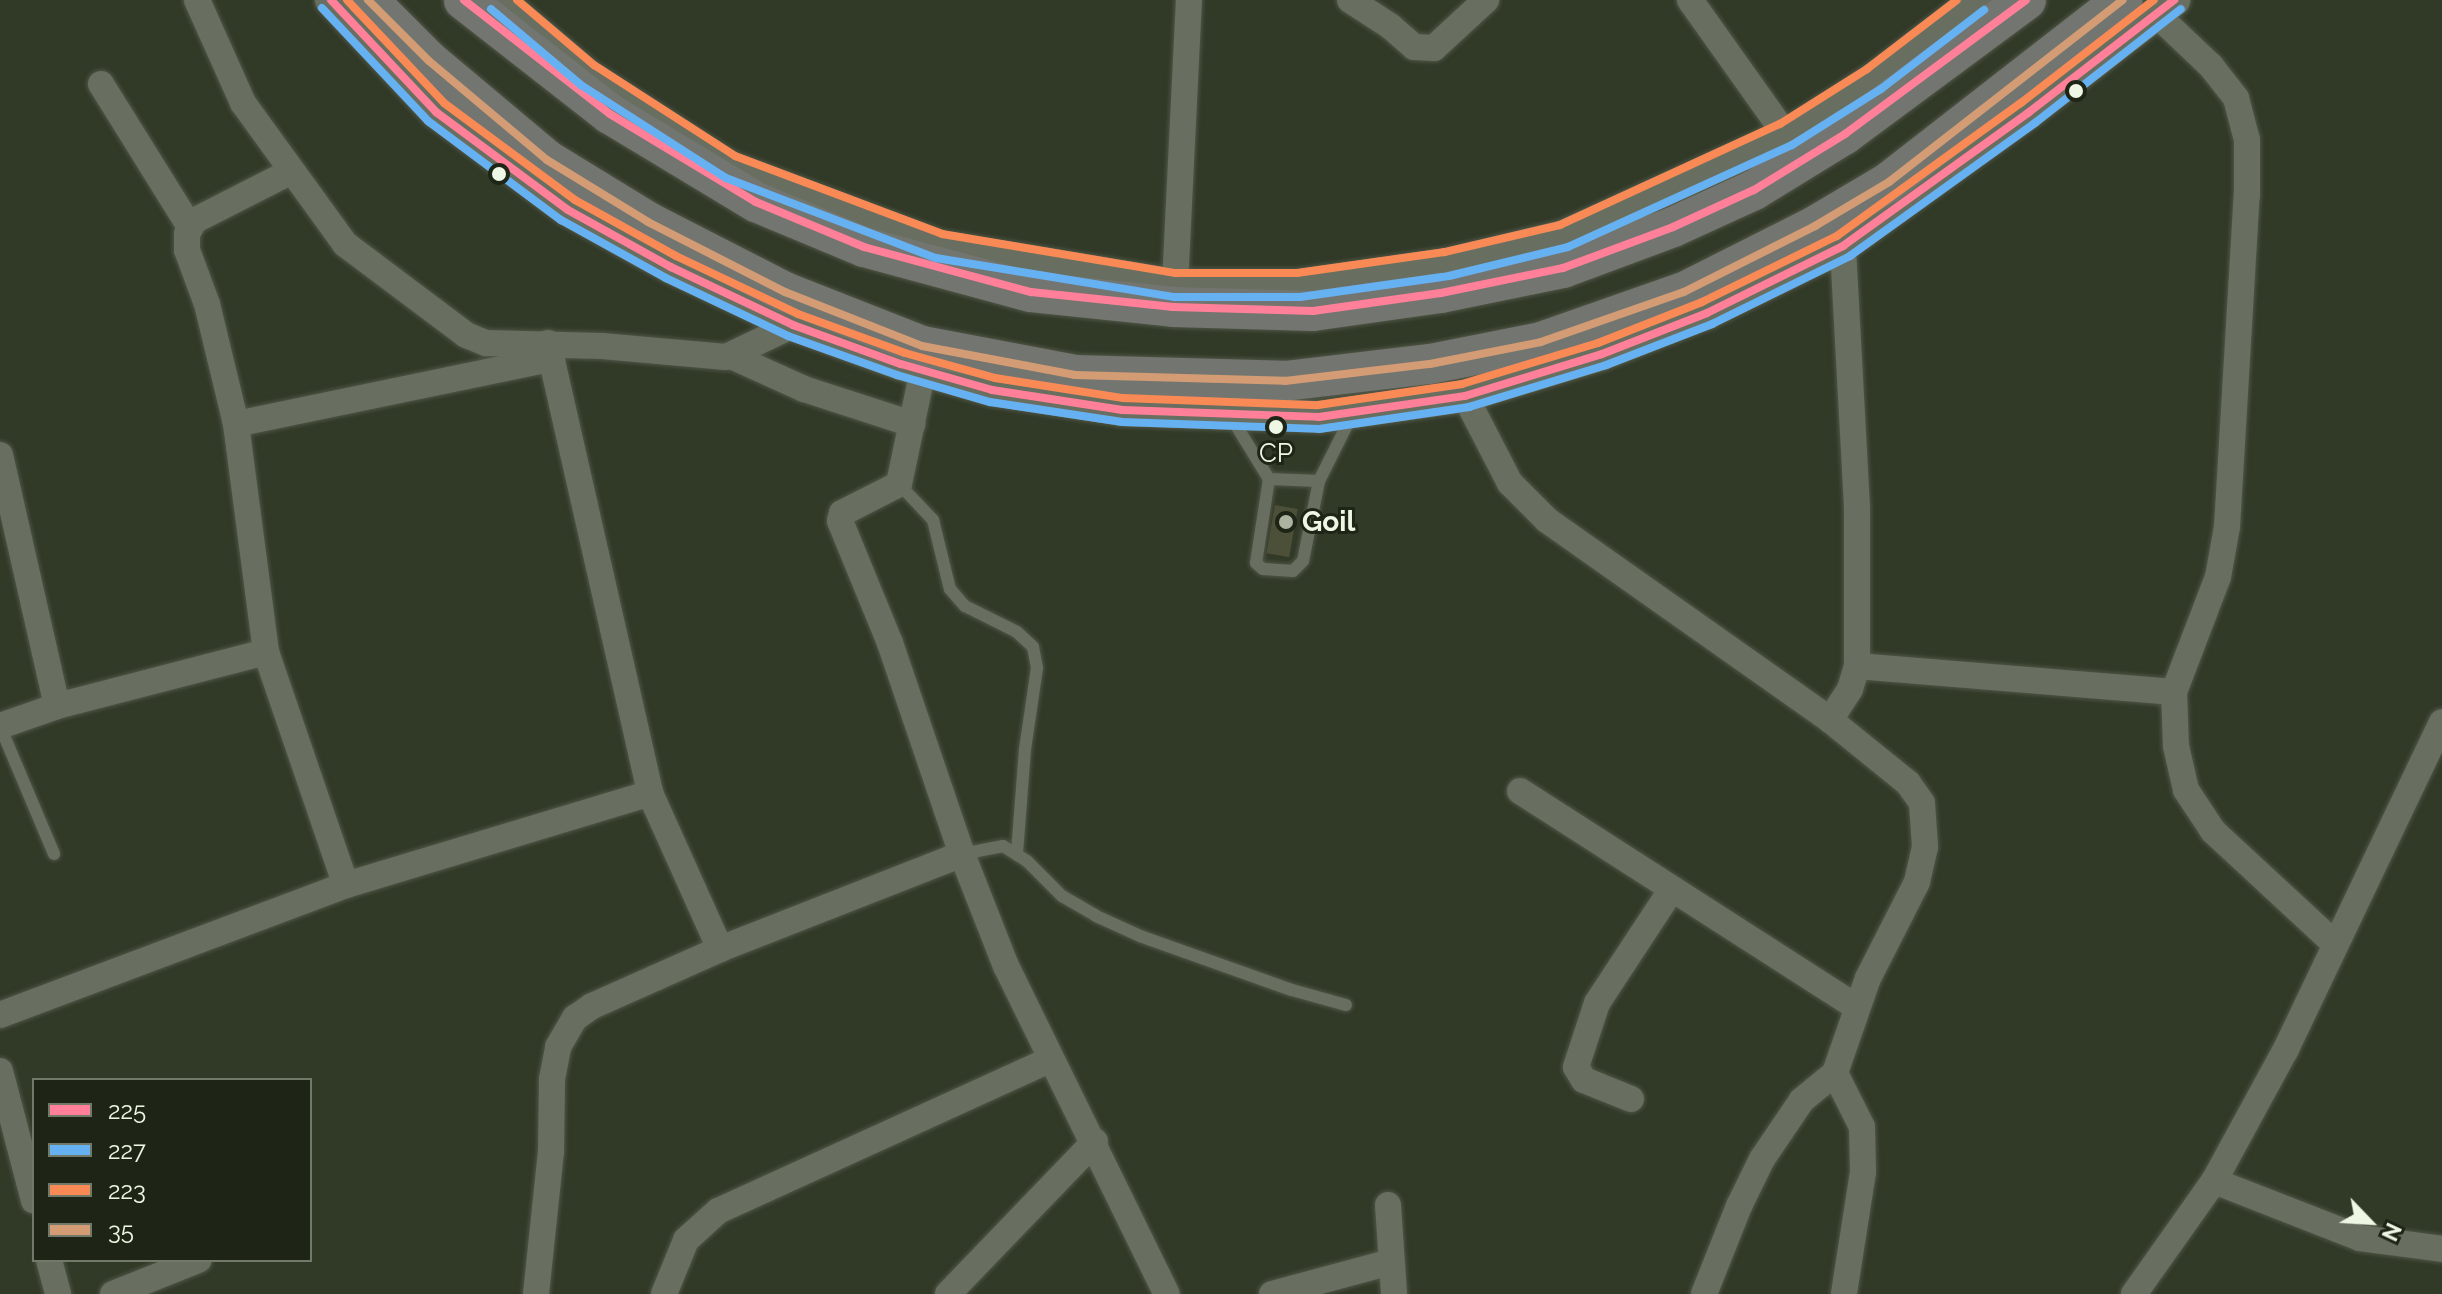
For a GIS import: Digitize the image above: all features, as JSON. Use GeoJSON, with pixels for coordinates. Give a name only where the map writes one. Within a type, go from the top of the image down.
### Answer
{"type":"FeatureCollection","features":[{"type":"Feature","properties":{"kind":"main road"},"geometry":{"type":"LineString","coordinates":[[368,0],[429,61],[547,160],[648,222],[785,292],[922,346],[1075,375],[1285,381],[1430,364],[1541,342],[1684,292],[1815,226],[1889,182],[2019,101],[2151,4]]}},
{"type":"Feature","properties":{"kind":"main road"},"geometry":{"type":"LineString","coordinates":[[464,0],[610,114],[756,202],[864,247],[1031,292],[1173,307],[1313,311],[1441,293],[1563,268],[1673,227],[1754,190],[1845,134],[2026,0]]}},
{"type":"Feature","properties":{"kind":"street"},"geometry":{"type":"LineString","coordinates":[[197,0],[243,103],[345,244],[466,335],[486,343],[550,351],[731,356],[804,389],[912,424]]}},
{"type":"Feature","properties":{"kind":"street"},"geometry":{"type":"LineString","coordinates":[[331,0],[436,112],[568,210],[671,267],[793,325],[923,370],[992,390],[1122,410],[1319,417],[1465,396],[1602,354],[1707,313],[1843,246],[2019,101]]}},
{"type":"Feature","properties":{"kind":"street"},"geometry":{"type":"LineString","coordinates":[[499,0],[587,75],[730,167],[939,246],[1175,285],[1298,285],[1447,264],[1564,236],[1786,135],[1874,79],[1977,0]]}},
{"type":"Feature","properties":{"kind":"street"},"geometry":{"type":"LineString","coordinates":[[1175,285],[1189,0]]}},
{"type":"Feature","properties":{"kind":"street"},"geometry":{"type":"LineString","coordinates":[[1350,0],[1390,26],[1414,47],[1434,48],[1486,0]]}},
{"type":"Feature","properties":{"kind":"street"},"geometry":{"type":"LineString","coordinates":[[1690,0],[1786,135]]}},
{"type":"Feature","properties":{"kind":"street"},"geometry":{"type":"LineString","coordinates":[[2151,4],[2211,66],[2236,98],[2247,140],[2247,195],[2227,527],[2218,577],[2174,692],[2176,746],[2186,790],[2213,831],[2335,944]]}},
{"type":"Feature","properties":{"kind":"street"},"geometry":{"type":"LineString","coordinates":[[101,84],[190,227]]}},
{"type":"Feature","properties":{"kind":"street"},"geometry":{"type":"LineString","coordinates":[[290,172],[199,218],[190,227],[187,250],[207,304],[236,424],[266,652],[346,885]]}},
{"type":"Feature","properties":{"kind":"street"},"geometry":{"type":"LineString","coordinates":[[1830,720],[1850,689],[1857,666],[1857,507],[1843,246]]}},
{"type":"Feature","properties":{"kind":"street"},"geometry":{"type":"LineString","coordinates":[[731,356],[793,325]]}},
{"type":"Feature","properties":{"kind":"street"},"geometry":{"type":"LineString","coordinates":[[236,424],[550,351]]}},
{"type":"Feature","properties":{"kind":"street"},"geometry":{"type":"LineString","coordinates":[[550,351],[650,793],[720,949]]}},
{"type":"Feature","properties":{"kind":"street"},"geometry":{"type":"LineString","coordinates":[[923,370],[899,484],[842,513],[840,521],[890,643],[962,854],[1006,966],[1095,1141],[1167,1294]]}},
{"type":"Feature","properties":{"kind":"street"},"geometry":{"type":"LineString","coordinates":[[1465,396],[1510,483],[1547,520],[1830,720],[1908,783],[1922,803],[1925,847],[1917,882],[1856,1007],[1835,1073],[1802,1100],[1773,1140],[1739,1206],[1704,1294]]}},
{"type":"Feature","properties":{"kind":"street"},"geometry":{"type":"LineString","coordinates":[[0,455],[57,706]]}},
{"type":"Feature","properties":{"kind":"street"},"geometry":{"type":"LineString","coordinates":[[0,726],[57,706],[266,652]]}},
{"type":"Feature","properties":{"kind":"street"},"geometry":{"type":"LineString","coordinates":[[1857,666],[2174,692]]}},
{"type":"Feature","properties":{"kind":"street"},"geometry":{"type":"LineString","coordinates":[[2134,1294],[2214,1181],[2286,1049],[2442,722]]}},
{"type":"Feature","properties":{"kind":"street"},"geometry":{"type":"LineString","coordinates":[[1520,791],[1856,1007]]}},
{"type":"Feature","properties":{"kind":"street"},"geometry":{"type":"LineString","coordinates":[[0,1015],[346,885],[650,793]]}},
{"type":"Feature","properties":{"kind":"street"},"geometry":{"type":"LineString","coordinates":[[536,1294],[551,1152],[552,1079],[565,1031],[592,1006],[720,949],[962,854]]}},
{"type":"Feature","properties":{"kind":"street"},"geometry":{"type":"LineString","coordinates":[[1631,1099],[1584,1080],[1576,1067],[1597,1003],[1672,889]]}},
{"type":"Feature","properties":{"kind":"street"},"geometry":{"type":"LineString","coordinates":[[664,1294],[686,1240],[718,1211],[1051,1059]]}},
{"type":"Feature","properties":{"kind":"street"},"geometry":{"type":"LineString","coordinates":[[0,1071],[32,1193]]}},
{"type":"Feature","properties":{"kind":"street"},"geometry":{"type":"LineString","coordinates":[[1835,1073],[1862,1127],[1863,1172],[1844,1294]]}},
{"type":"Feature","properties":{"kind":"street"},"geometry":{"type":"LineString","coordinates":[[948,1294],[1095,1141]]}},
{"type":"Feature","properties":{"kind":"street"},"geometry":{"type":"LineString","coordinates":[[2214,1181],[2360,1238],[2442,1249]]}},
{"type":"Feature","properties":{"kind":"street"},"geometry":{"type":"LineString","coordinates":[[1388,1205],[1394,1294]]}},
{"type":"Feature","properties":{"kind":"street"},"geometry":{"type":"LineString","coordinates":[[50,1262],[58,1294]]}},
{"type":"Feature","properties":{"kind":"street"},"geometry":{"type":"LineString","coordinates":[[113,1294],[193,1262]]}},
{"type":"Feature","properties":{"kind":"street"},"geometry":{"type":"LineString","coordinates":[[1272,1294],[1391,1262]]}},
{"type":"Feature","properties":{"kind":"lane"},"geometry":{"type":"LineString","coordinates":[[1230,414],[1269,479],[1256,563],[1263,569],[1293,571],[1303,561],[1319,481],[1353,412]]}},
{"type":"Feature","properties":{"kind":"lane"},"geometry":{"type":"LineString","coordinates":[[1269,479],[1319,481]]}},
{"type":"Feature","properties":{"kind":"lane"},"geometry":{"type":"LineString","coordinates":[[899,484],[933,520],[950,589],[965,606],[1017,632],[1033,647],[1037,668],[1024,760],[1017,853]]}},
{"type":"Feature","properties":{"kind":"lane"},"geometry":{"type":"LineString","coordinates":[[0,726],[54,854]]}},
{"type":"Feature","properties":{"kind":"lane"},"geometry":{"type":"LineString","coordinates":[[962,854],[1003,846],[1017,853],[1062,896],[1096,916],[1140,936],[1292,990],[1346,1005]]}},
{"type":"Feature","properties":{"kind":"building"},"geometry":{"type":"Polygon","coordinates":[[[1275,505],[1298,509],[1289,557],[1266,553],[1275,505]]]}},
{"type":"Feature","properties":{"kind":"transit line","name":"225"},"geometry":{"type":"LineString","coordinates":[[331,0],[436,112],[568,210],[671,267],[793,325],[901,364],[992,390],[1122,410],[1319,417],[1465,396],[1602,354],[1707,313],[1843,246],[2028,113],[2174,0]]}},
{"type":"Feature","properties":{"kind":"transit line","name":"223"},"geometry":{"type":"LineString","coordinates":[[347,0],[444,103],[575,200],[676,256],[798,314],[905,353],[995,378],[1123,398],[1318,405],[1462,384],[1598,343],[1702,302],[1837,236],[2021,103],[2154,0]]}},
{"type":"Feature","properties":{"kind":"transit line","name":"35"},"geometry":{"type":"LineString","coordinates":[[368,0],[429,61],[547,160],[648,222],[785,292],[922,346],[1075,375],[1285,381],[1430,364],[1541,342],[1684,292],[1815,226],[1889,182],[2123,0]]}},
{"type":"Feature","properties":{"kind":"transit line","name":"225"},"geometry":{"type":"LineString","coordinates":[[464,0],[610,114],[756,202],[864,247],[1031,292],[1173,307],[1313,311],[1441,293],[1563,268],[1673,227],[1754,190],[1845,134],[2026,0]]}},
{"type":"Feature","properties":{"kind":"transit line","name":"223"},"geometry":{"type":"LineString","coordinates":[[517,0],[594,65],[735,156],[942,234],[1176,273],[1297,273],[1445,252],[1560,225],[1780,124],[1867,69],[1957,0]]}},
{"type":"Feature","properties":{"kind":"transit line","name":"227"},"geometry":{"type":"LineString","coordinates":[[322,8],[428,121],[561,220],[666,278],[788,336],[897,375],[990,402],[1122,422],[1319,429],[1469,407],[1606,365],[1712,324],[1850,256],[2035,123],[2181,9]]}},
{"type":"Feature","properties":{"kind":"transit line","name":"227"},"geometry":{"type":"LineString","coordinates":[[491,9],[581,85],[726,178],[936,258],[1175,297],[1300,297],[1449,276],[1568,247],[1792,145],[1881,89],[1984,10]]}},
{"type":"Feature","properties":{"kind":"place","name":"CP"},"geometry":{"type":"Point","coordinates":[1276,427]}},
{"type":"Feature","properties":{"kind":"place","name":"Goil"},"geometry":{"type":"Point","coordinates":[1286,522]}}]}
